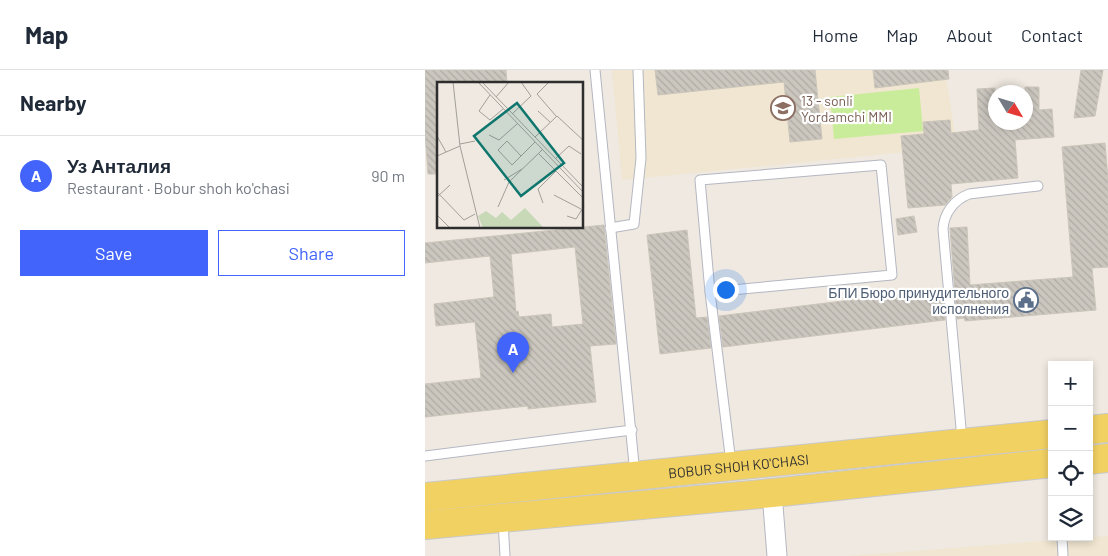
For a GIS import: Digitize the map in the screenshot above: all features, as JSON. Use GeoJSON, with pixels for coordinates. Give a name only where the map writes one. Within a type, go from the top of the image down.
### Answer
{"type":"FeatureCollection","features":[{"type":"Feature","properties":{"kind":"main road"},"geometry":{"type":"LineString","coordinates":[[1093,430],[1108,428]]}},
{"type":"Feature","properties":{"kind":"main road","name":"BOBUR SHOH KO'CHASI"},"geometry":{"type":"LineString","coordinates":[[425,497],[1048,434]]}},
{"type":"Feature","properties":{"kind":"main road"},"geometry":{"type":"LineString","coordinates":[[1093,460],[1108,458]]}},
{"type":"Feature","properties":{"kind":"main road","name":"BOBUR SHOH KO'CHASI"},"geometry":{"type":"LineString","coordinates":[[425,525],[772,493],[1048,464]]}},
{"type":"Feature","properties":{"kind":"street"},"geometry":{"type":"LineString","coordinates":[[772,493],[777,556]]}},
{"type":"Feature","properties":{"kind":"lane"},"geometry":{"type":"LineString","coordinates":[[595,70],[636,476]]}},
{"type":"Feature","properties":{"kind":"lane"},"geometry":{"type":"LineString","coordinates":[[611,228],[633,224],[641,158],[639,70]]}},
{"type":"Feature","properties":{"kind":"lane"},"geometry":{"type":"LineString","coordinates":[[710,292],[892,275],[881,165],[700,180],[710,292],[731,466]]}},
{"type":"Feature","properties":{"kind":"lane"},"geometry":{"type":"LineString","coordinates":[[963,442],[943,222],[953,205],[961,197],[969,194],[1038,186]]}},
{"type":"Feature","properties":{"kind":"lane"},"geometry":{"type":"LineString","coordinates":[[425,456],[632,430]]}},
{"type":"Feature","properties":{"kind":"lane"},"geometry":{"type":"LineString","coordinates":[[503,517],[505,556]]}},
{"type":"Feature","properties":{"kind":"lane"},"geometry":{"type":"LineString","coordinates":[[1062,541],[1063,556]]}},
{"type":"Feature","properties":{"kind":"shaded area","name":"13 - sonli Yordamchi MMI"},"geometry":{"type":"Polygon","coordinates":[[[612,70],[945,70],[957,147],[622,180],[612,70]]]}},
{"type":"Feature","properties":{"kind":"shaded area"},"geometry":{"type":"Polygon","coordinates":[[[1108,536],[1108,556],[847,556],[1048,541],[1093,541],[1093,537],[1108,536]]]}},
{"type":"Feature","properties":{"kind":"green space"},"geometry":{"type":"Polygon","coordinates":[[[919,88],[923,131],[834,139],[830,97],[919,88]]]}},
{"type":"Feature","properties":{"kind":"building"},"geometry":{"type":"Polygon","coordinates":[[[425,70],[506,70],[507,82],[437,82],[437,174],[428,174],[425,133],[425,70]]]}},
{"type":"Feature","properties":{"kind":"building"},"geometry":{"type":"Polygon","coordinates":[[[655,70],[815,70],[822,139],[790,142],[784,82],[658,95],[655,70]]]}},
{"type":"Feature","properties":{"kind":"building"},"geometry":{"type":"Polygon","coordinates":[[[873,70],[948,70],[949,79],[875,88],[873,70]]]}},
{"type":"Feature","properties":{"kind":"building"},"geometry":{"type":"Polygon","coordinates":[[[1081,70],[1103,70],[1095,116],[1074,118],[1081,70]]]}},
{"type":"Feature","properties":{"kind":"building"},"geometry":{"type":"Polygon","coordinates":[[[1033,87],[1039,87],[1039,110],[1052,109],[1054,137],[1015,140],[1018,178],[951,184],[952,197],[945,205],[908,208],[901,136],[924,134],[923,122],[950,120],[951,133],[979,130],[977,89],[988,88],[988,130],[1033,130],[1033,87]]]}},
{"type":"Feature","properties":{"kind":"building"},"geometry":{"type":"Polygon","coordinates":[[[1105,143],[1108,179],[1108,267],[1092,268],[1096,310],[965,321],[964,318],[957,319],[950,228],[967,227],[970,285],[1073,277],[1062,147],[1105,143]]]}},
{"type":"Feature","properties":{"kind":"building"},"geometry":{"type":"Polygon","coordinates":[[[914,216],[917,232],[898,235],[896,219],[914,216]]]}},
{"type":"Feature","properties":{"kind":"building"},"geometry":{"type":"Polygon","coordinates":[[[604,225],[616,344],[590,346],[596,402],[528,409],[528,406],[425,417],[425,384],[481,378],[475,322],[436,326],[434,304],[494,297],[490,256],[425,263],[425,243],[564,229],[584,229],[584,227],[604,225]],[[575,247],[511,254],[516,312],[518,311],[519,317],[551,314],[552,327],[583,324],[575,247]]]}},
{"type":"Feature","properties":{"kind":"building"},"geometry":{"type":"Polygon","coordinates":[[[687,230],[696,318],[707,317],[711,348],[660,354],[647,235],[687,230]]]}},
{"type":"Feature","properties":{"kind":"building"},"geometry":{"type":"Polygon","coordinates":[[[942,289],[945,320],[723,347],[719,316],[942,289]]]}},
{"type":"Feature","properties":{"kind":"place","name":"13 - sonli Yordamchi MMI"},"geometry":{"type":"Point","coordinates":[783,108]}},
{"type":"Feature","properties":{"kind":"place","name":"БПИ Бюро принудительного исполнения"},"geometry":{"type":"Point","coordinates":[1026,300]}},
{"type":"Feature","properties":{"kind":"place","name":"Уз Анталия"},"geometry":{"type":"Point","coordinates":[513,373]}}]}
